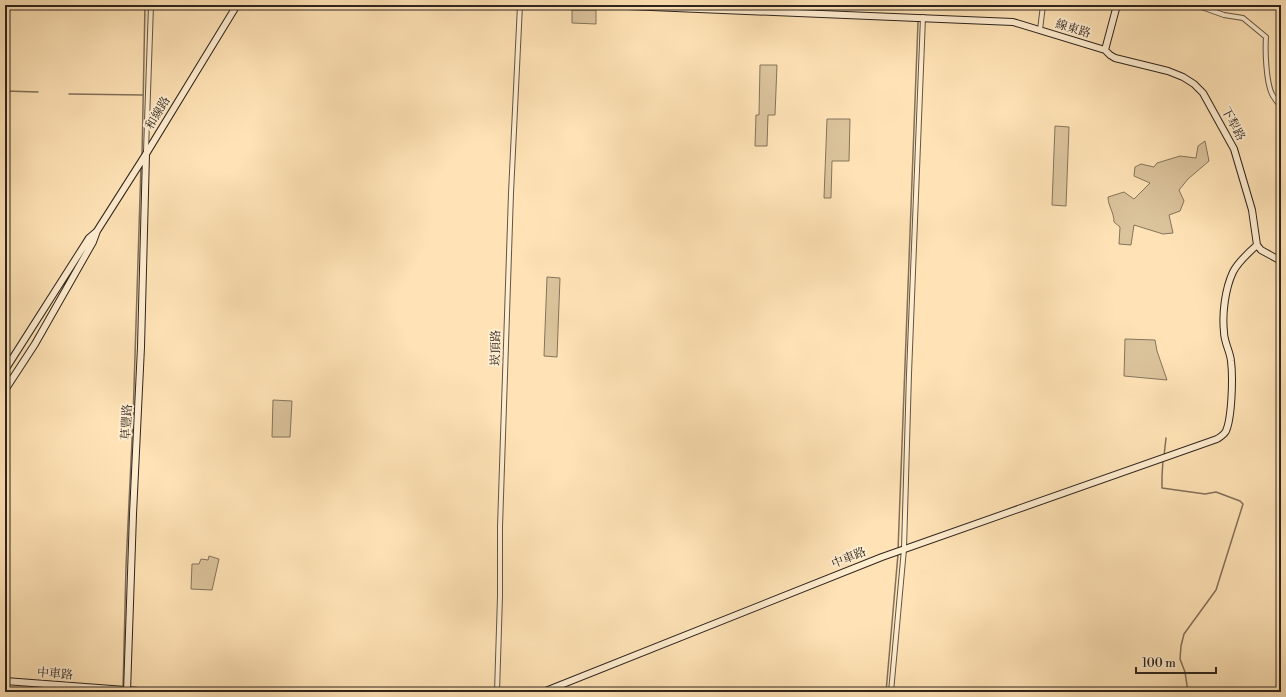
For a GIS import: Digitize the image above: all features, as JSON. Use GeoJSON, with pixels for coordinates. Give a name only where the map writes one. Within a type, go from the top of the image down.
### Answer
{"type":"FeatureCollection","features":[{"type":"Feature","properties":{"kind":"street"},"geometry":{"type":"LineString","coordinates":[[146,154],[151,5]]}},
{"type":"Feature","properties":{"kind":"street","name":"和線路"},"geometry":{"type":"LineString","coordinates":[[5,390],[35,344],[93,242],[97,231],[237,5]]}},
{"type":"Feature","properties":{"kind":"street","name":"崁頂路"},"geometry":{"type":"LineString","coordinates":[[497,692],[500,596],[500,527],[511,193],[520,5]]}},
{"type":"Feature","properties":{"kind":"street","name":"線東路"},"geometry":{"type":"LineString","coordinates":[[604,5],[923,17],[1013,22],[1105,50]]}},
{"type":"Feature","properties":{"kind":"street"},"geometry":{"type":"LineString","coordinates":[[1040,30],[1043,5]]}},
{"type":"Feature","properties":{"kind":"street"},"geometry":{"type":"LineString","coordinates":[[1105,50],[1117,5]]}},
{"type":"Feature","properties":{"kind":"street"},"geometry":{"type":"LineString","coordinates":[[1196,5],[1224,15],[1243,18],[1266,37],[1266,70],[1271,93],[1281,107]]}},
{"type":"Feature","properties":{"kind":"street"},"geometry":{"type":"LineString","coordinates":[[890,692],[904,549],[923,17]]}},
{"type":"Feature","properties":{"kind":"street","name":"下犁路"},"geometry":{"type":"LineString","coordinates":[[1105,50],[1115,58],[1168,71],[1183,77],[1194,84],[1203,93],[1234,149],[1252,210],[1257,245]]}},
{"type":"Feature","properties":{"kind":"street","name":"草豐路"},"geometry":{"type":"LineString","coordinates":[[127,691],[133,514],[142,346],[146,154]]}},
{"type":"Feature","properties":{"kind":"street","name":"和線路"},"geometry":{"type":"LineString","coordinates":[[5,370],[89,238],[97,231]]}},
{"type":"Feature","properties":{"kind":"street"},"geometry":{"type":"LineString","coordinates":[[1257,245],[1261,250],[1281,261]]}},
{"type":"Feature","properties":{"kind":"street","name":"中車路"},"geometry":{"type":"LineString","coordinates":[[543,692],[904,549],[1217,439],[1225,433],[1228,423],[1232,388],[1231,359],[1223,330],[1226,294],[1229,282],[1237,265],[1257,245]]}},
{"type":"Feature","properties":{"kind":"street","name":"中車路"},"geometry":{"type":"LineString","coordinates":[[5,681],[152,692]]}},
{"type":"Feature","properties":{"kind":"shaded area"},"geometry":{"type":"Polygon","coordinates":[[[572,10],[596,10],[596,24],[572,23],[572,10]]]}},
{"type":"Feature","properties":{"kind":"shaded area"},"geometry":{"type":"Polygon","coordinates":[[[760,65],[777,65],[775,115],[768,115],[767,146],[755,146],[756,115],[759,115],[760,65]]]}},
{"type":"Feature","properties":{"kind":"shaded area"},"geometry":{"type":"Polygon","coordinates":[[[827,119],[850,119],[849,161],[832,161],[831,198],[824,198],[827,119]]]}},
{"type":"Feature","properties":{"kind":"shaded area"},"geometry":{"type":"Polygon","coordinates":[[[1055,126],[1069,127],[1066,206],[1052,205],[1055,126]]]}},
{"type":"Feature","properties":{"kind":"shaded area"},"geometry":{"type":"Polygon","coordinates":[[[1205,141],[1209,161],[1188,179],[1179,190],[1184,201],[1180,211],[1169,215],[1173,233],[1163,234],[1134,225],[1131,245],[1119,244],[1120,227],[1114,222],[1108,197],[1124,192],[1134,199],[1150,183],[1134,176],[1135,167],[1141,164],[1154,167],[1157,163],[1180,156],[1196,158],[1198,146],[1205,141]]]}},
{"type":"Feature","properties":{"kind":"shaded area"},"geometry":{"type":"Polygon","coordinates":[[[547,277],[560,278],[557,357],[544,356],[547,277]]]}},
{"type":"Feature","properties":{"kind":"shaded area"},"geometry":{"type":"Polygon","coordinates":[[[1125,339],[1155,340],[1157,351],[1167,380],[1124,376],[1125,339]]]}},
{"type":"Feature","properties":{"kind":"shaded area"},"geometry":{"type":"Polygon","coordinates":[[[273,400],[292,401],[290,437],[272,437],[273,400]]]}},
{"type":"Feature","properties":{"kind":"shaded area"},"geometry":{"type":"Polygon","coordinates":[[[209,556],[219,559],[212,590],[191,589],[192,564],[199,564],[201,559],[208,560],[209,556]]]}},
{"type":"Feature","properties":{"kind":"waterway"},"geometry":{"type":"LineString","coordinates":[[142,157],[145,5]]}},
{"type":"Feature","properties":{"kind":"waterway"},"geometry":{"type":"LineString","coordinates":[[898,550],[918,22]]}},
{"type":"Feature","properties":{"kind":"waterway"},"geometry":{"type":"LineString","coordinates":[[5,91],[38,92]]}},
{"type":"Feature","properties":{"kind":"waterway"},"geometry":{"type":"LineString","coordinates":[[69,94],[143,95]]}},
{"type":"Feature","properties":{"kind":"waterway"},"geometry":{"type":"LineString","coordinates":[[123,689],[126,566],[133,419],[141,165]]}},
{"type":"Feature","properties":{"kind":"waterway"},"geometry":{"type":"LineString","coordinates":[[1164,456],[1166,438]]}},
{"type":"Feature","properties":{"kind":"waterway"},"geometry":{"type":"LineString","coordinates":[[1163,460],[1162,488],[1205,494],[1216,492],[1240,501],[1243,504],[1216,590],[1184,634],[1180,659],[1185,672],[1188,692]]}},
{"type":"Feature","properties":{"kind":"waterway"},"geometry":{"type":"LineString","coordinates":[[886,692],[898,554]]}},
{"type":"Feature","properties":{"kind":"waterway"},"geometry":{"type":"LineString","coordinates":[[1228,692],[1249,688],[1258,692]]}}]}
